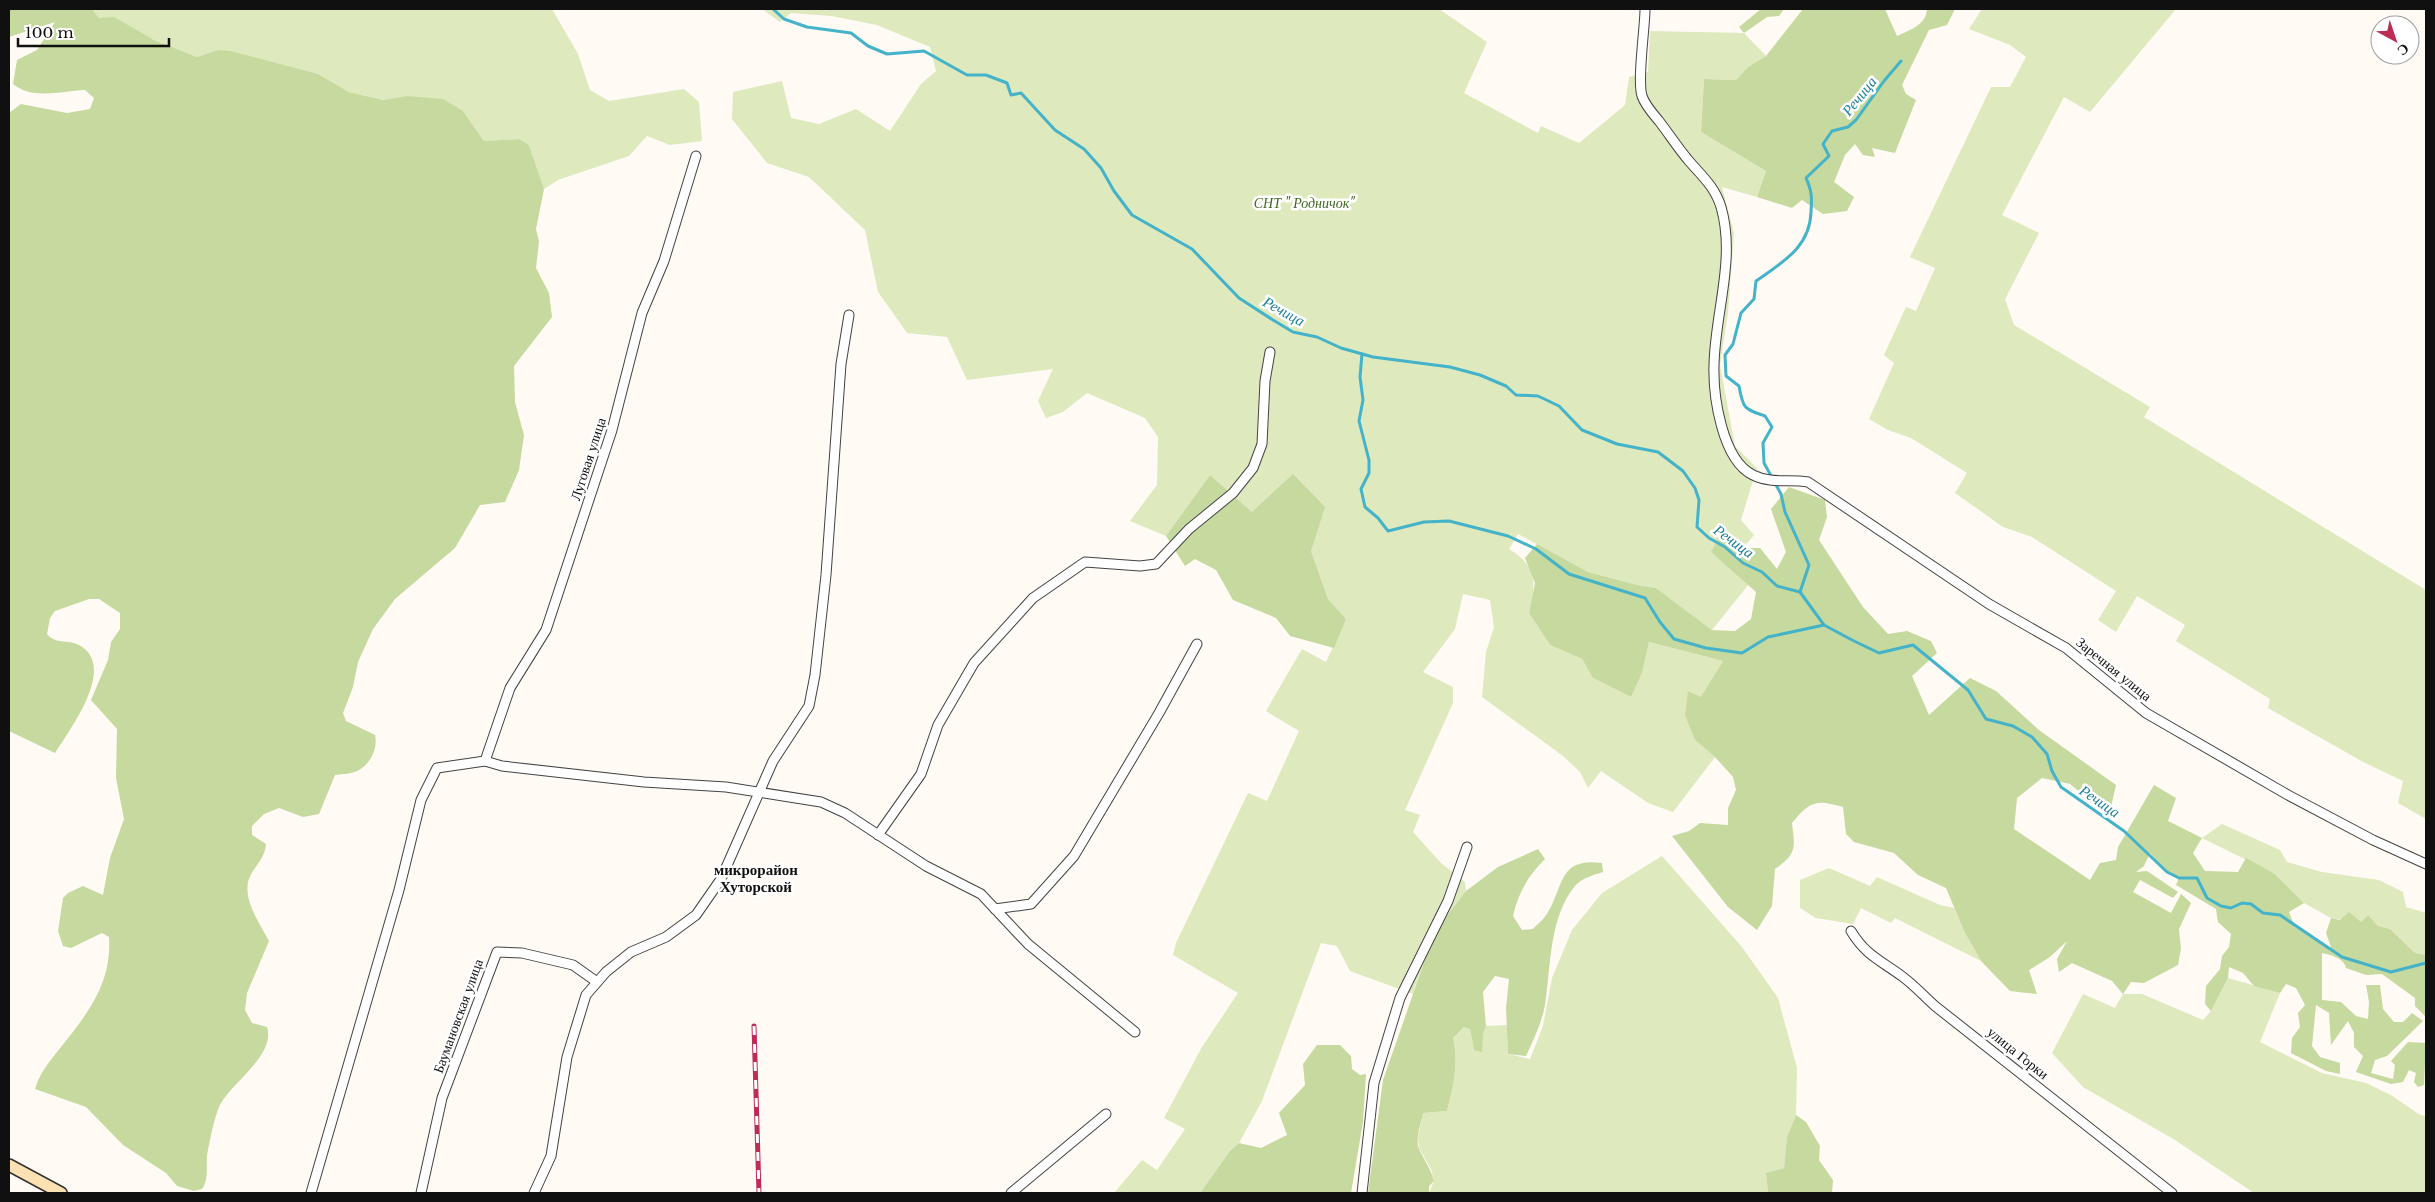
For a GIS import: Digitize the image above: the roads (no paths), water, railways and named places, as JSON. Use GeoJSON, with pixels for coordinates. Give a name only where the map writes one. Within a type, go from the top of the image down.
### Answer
{"type":"FeatureCollection","features":[{"type":"Feature","properties":{"kind":"street","name":"Заречная улица"},"geometry":{"type":"LineString","coordinates":[[1646,9],[1642,95],[1688,160],[1713,187],[1721,207],[1726,236],[1725,273],[1714,365],[1718,403],[1726,440],[1736,461],[1751,474],[1772,482],[1794,480],[1808,482],[1989,604],[2066,648],[2146,713],[2288,795],[2373,840],[2426,864]]}},
{"type":"Feature","properties":{"kind":"street","name":"Луговая улица"},"geometry":{"type":"LineString","coordinates":[[485,761],[510,688],[546,630],[612,430],[642,313],[664,261],[696,156]]}},
{"type":"Feature","properties":{"kind":"street"},"geometry":{"type":"LineString","coordinates":[[534,1193],[551,1156],[567,1057],[586,995],[606,972],[631,952],[666,937],[696,915],[721,879],[773,761],[808,706],[815,675],[833,496],[841,364],[849,315]]}},
{"type":"Feature","properties":{"kind":"street"},"geometry":{"type":"LineString","coordinates":[[878,835],[921,774],[938,725],[974,663],[1033,598],[1085,562],[1140,566],[1156,564],[1189,529],[1233,493],[1253,468],[1262,444],[1265,380],[1270,352]]}},
{"type":"Feature","properties":{"kind":"street"},"geometry":{"type":"LineString","coordinates":[[995,909],[1031,904],[1074,856],[1159,713],[1197,644]]}},
{"type":"Feature","properties":{"kind":"street"},"geometry":{"type":"LineString","coordinates":[[311,1193],[399,890],[420,800],[437,768],[485,761],[502,766],[644,782],[726,787],[760,794],[821,802],[845,813],[926,866],[981,894],[1028,944],[1135,1032]]}},
{"type":"Feature","properties":{"kind":"street"},"geometry":{"type":"LineString","coordinates":[[1362,1193],[1374,1083],[1400,998],[1448,901],[1467,847]]}},
{"type":"Feature","properties":{"kind":"street","name":"улица Горки"},"geometry":{"type":"LineString","coordinates":[[1851,932],[1860,945],[1875,960],[1904,977],[1935,1006],[2172,1193]]}},
{"type":"Feature","properties":{"kind":"street","name":"Баумановская улица"},"geometry":{"type":"LineString","coordinates":[[421,1193],[442,1098],[497,952],[522,953],[574,965],[597,982]]}},
{"type":"Feature","properties":{"kind":"street"},"geometry":{"type":"LineString","coordinates":[[1012,1193],[1106,1114]]}},
{"type":"Feature","properties":{"kind":"street"},"geometry":{"type":"LineString","coordinates":[[9,1165],[61,1193]]}},
{"type":"Feature","properties":{"kind":"waterway","name":"Речица"},"geometry":{"type":"LineString","coordinates":[[773,9],[784,19],[807,27],[851,33],[868,46],[887,54],[924,51],[967,75],[986,75],[1007,83],[1011,95],[1021,93],[1055,130],[1084,149],[1101,168],[1114,191],[1132,215],[1192,249],[1239,298],[1293,332],[1317,337],[1341,348],[1373,357],[1450,367],[1480,375],[1506,386],[1516,395],[1538,396],[1559,406],[1582,430],[1617,444],[1658,452],[1683,471],[1695,488],[1699,500],[1697,527],[1709,538],[1725,547],[1743,563],[1762,572],[1777,586],[1800,592],[1824,625],[1854,641],[1879,653],[1913,645],[1968,690],[1986,719],[2013,726],[2032,737],[2047,754],[2052,771],[2061,787],[2124,831],[2167,872],[2179,878],[2197,878],[2207,898],[2221,906],[2231,908],[2242,903],[2251,904],[2263,913],[2280,915],[2342,957],[2391,972],[2426,963]]}},
{"type":"Feature","properties":{"kind":"waterway","name":"Речица"},"geometry":{"type":"LineString","coordinates":[[1800,592],[1809,565],[1785,512],[1781,494],[1764,463],[1763,443],[1772,427],[1765,416],[1753,412],[1743,404],[1739,386],[1726,376],[1725,355],[1733,344],[1741,313],[1754,299],[1756,281],[1785,260],[1806,235],[1811,212],[1810,191],[1806,178],[1829,156],[1823,144],[1832,131],[1848,127],[1856,120],[1901,61]]}},
{"type":"Feature","properties":{"kind":"waterway"},"geometry":{"type":"LineString","coordinates":[[1362,354],[1360,377],[1363,400],[1359,421],[1369,460],[1369,473],[1361,489],[1365,507],[1378,518],[1388,531],[1424,522],[1449,521],[1508,536],[1536,549],[1569,574],[1645,598],[1660,622],[1674,639],[1706,648],[1742,653],[1768,637],[1824,625]]}},
{"type":"Feature","properties":{"kind":"railway"},"geometry":{"type":"LineString","coordinates":[[754,1026],[759,1193]]}},
{"type":"Feature","properties":{"kind":"district","name":"микрорайон Хуторской"},"geometry":{"type":"Point","coordinates":[756,878]}},
{"type":"Feature","properties":{"kind":"park label","name":"СНТ \" Родничок\""},"geometry":{"type":"Point","coordinates":[1304,203]}}]}
